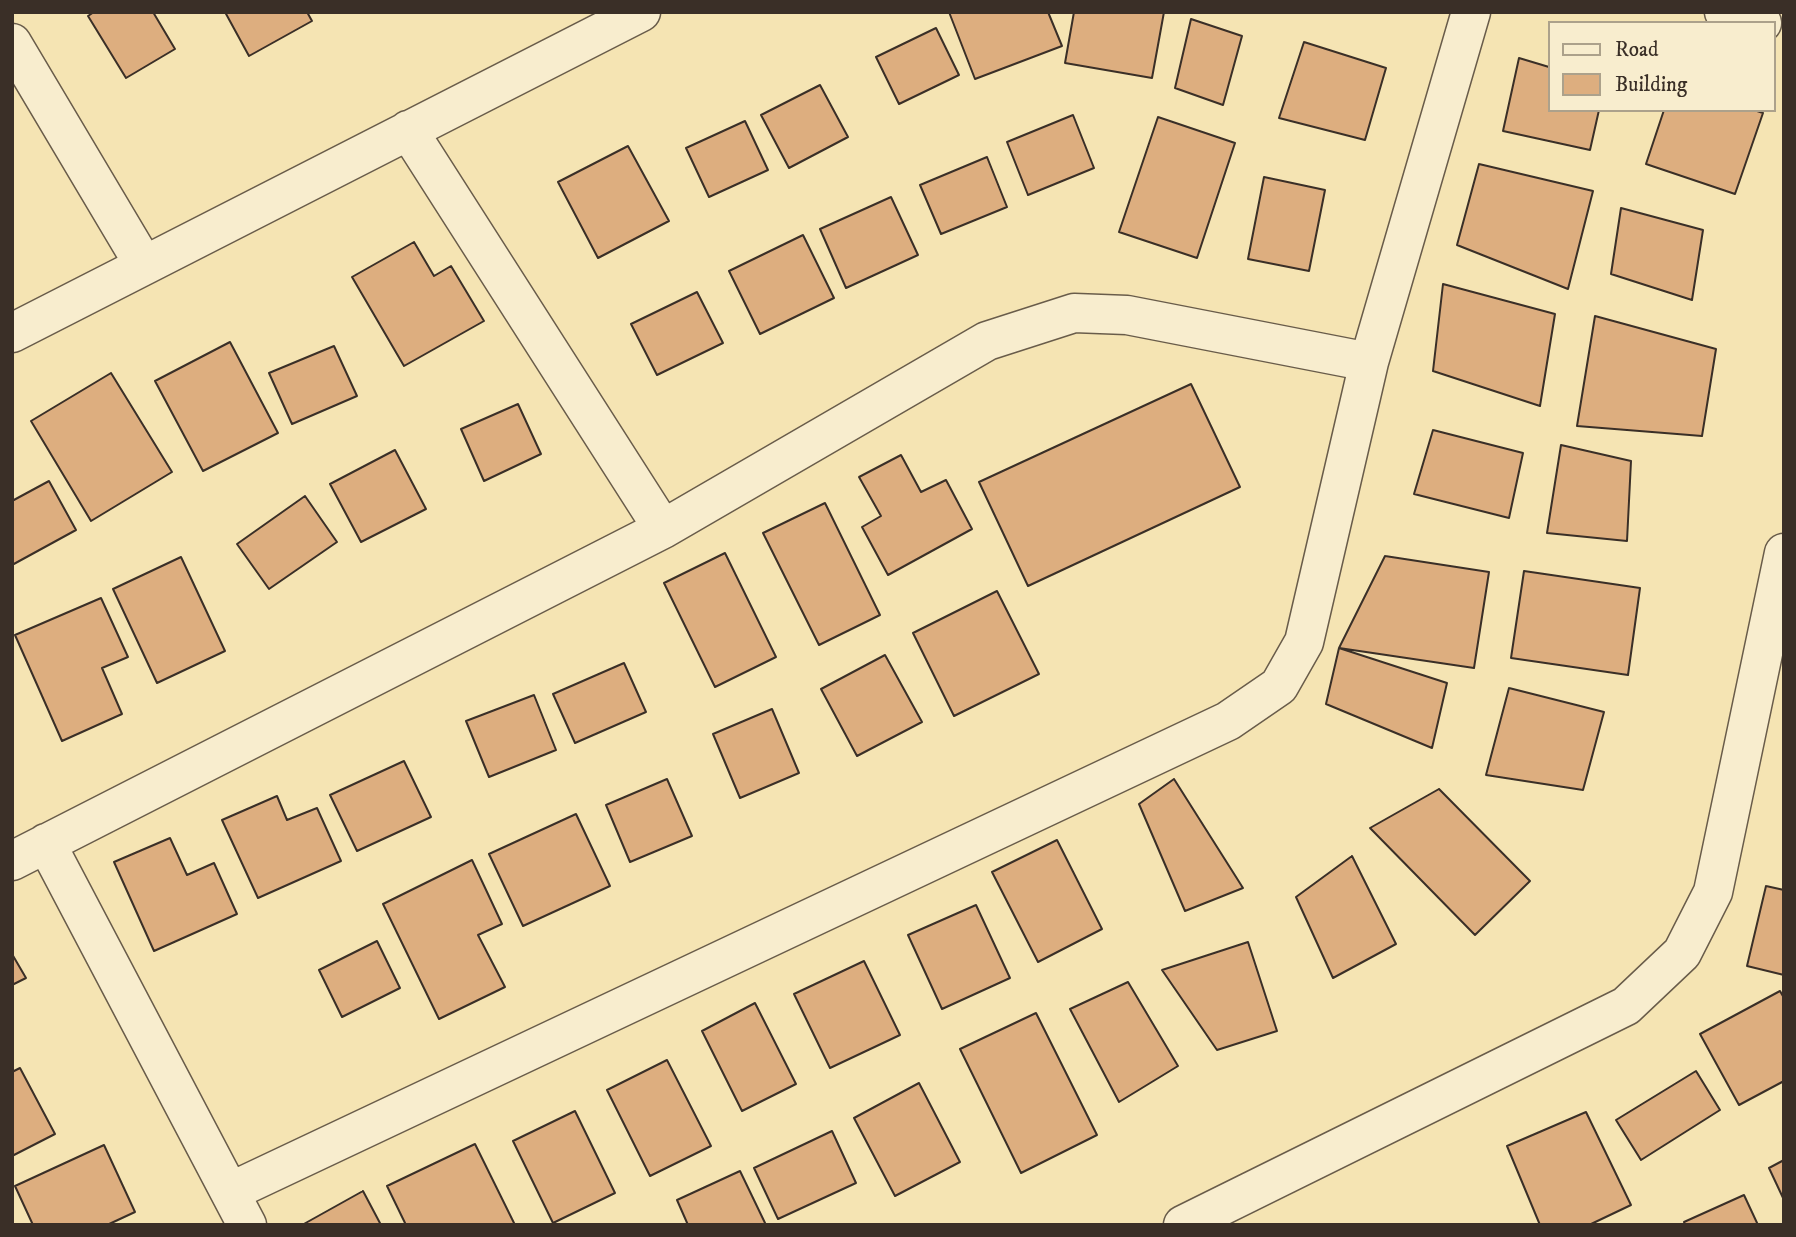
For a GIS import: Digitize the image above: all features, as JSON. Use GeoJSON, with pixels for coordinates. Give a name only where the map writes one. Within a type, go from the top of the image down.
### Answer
{"type":"FeatureCollection","features":[{"type":"Feature","properties":{"kind":"street"},"geometry":{"type":"LineString","coordinates":[[12,333],[641,12]]}},
{"type":"Feature","properties":{"kind":"street"},"geometry":{"type":"LineString","coordinates":[[46,844],[238,1209],[1228,721],[1279,686],[1304,642],[1369,362],[1471,12]]}},
{"type":"Feature","properties":{"kind":"street"},"geometry":{"type":"LineString","coordinates":[[1724,12],[1755,21]]}},
{"type":"Feature","properties":{"kind":"street"},"geometry":{"type":"LineString","coordinates":[[12,43],[145,265]]}},
{"type":"Feature","properties":{"kind":"street"},"geometry":{"type":"LineString","coordinates":[[408,130],[663,529]]}},
{"type":"Feature","properties":{"kind":"street"},"geometry":{"type":"LineString","coordinates":[[12,861],[663,529],[987,341],[1074,313],[1126,315],[1369,362]]}},
{"type":"Feature","properties":{"kind":"street"},"geometry":{"type":"LineString","coordinates":[[1183,1225],[1626,1006],[1682,953],[1713,892],[1784,553]]}},
{"type":"Feature","properties":{"kind":"building"},"geometry":{"type":"Polygon","coordinates":[[[94,12],[153,12],[175,49],[126,78],[88,16],[94,12]]]}},
{"type":"Feature","properties":{"kind":"building"},"geometry":{"type":"Polygon","coordinates":[[[225,12],[307,12],[312,21],[249,56],[225,12]]]}},
{"type":"Feature","properties":{"kind":"building"},"geometry":{"type":"Polygon","coordinates":[[[949,12],[1048,12],[1062,46],[975,79],[949,12]]]}},
{"type":"Feature","properties":{"kind":"building"},"geometry":{"type":"Polygon","coordinates":[[[1074,12],[1164,12],[1152,78],[1065,63],[1074,12]]]}},
{"type":"Feature","properties":{"kind":"building"},"geometry":{"type":"Polygon","coordinates":[[[1191,19],[1242,36],[1223,105],[1175,88],[1191,19]]]}},
{"type":"Feature","properties":{"kind":"building"},"geometry":{"type":"Polygon","coordinates":[[[936,28],[959,75],[899,104],[876,57],[936,28]]]}},
{"type":"Feature","properties":{"kind":"building"},"geometry":{"type":"Polygon","coordinates":[[[1304,42],[1386,68],[1365,140],[1279,118],[1304,42]]]}},
{"type":"Feature","properties":{"kind":"building"},"geometry":{"type":"Polygon","coordinates":[[[1519,58],[1548,67],[1548,112],[1599,112],[1590,150],[1503,131],[1519,58]]]}},
{"type":"Feature","properties":{"kind":"building"},"geometry":{"type":"Polygon","coordinates":[[[820,85],[848,137],[789,168],[761,115],[820,85]]]}},
{"type":"Feature","properties":{"kind":"building"},"geometry":{"type":"Polygon","coordinates":[[[1663,112],[1763,113],[1735,194],[1646,164],[1663,112]]]}},
{"type":"Feature","properties":{"kind":"building"},"geometry":{"type":"Polygon","coordinates":[[[1073,115],[1094,168],[1028,195],[1007,142],[1073,115]]]}},
{"type":"Feature","properties":{"kind":"building"},"geometry":{"type":"Polygon","coordinates":[[[1158,117],[1235,143],[1197,258],[1119,232],[1158,117]]]}},
{"type":"Feature","properties":{"kind":"building"},"geometry":{"type":"Polygon","coordinates":[[[745,121],[768,170],[709,197],[686,148],[745,121]]]}},
{"type":"Feature","properties":{"kind":"building"},"geometry":{"type":"Polygon","coordinates":[[[628,146],[669,221],[598,258],[558,182],[628,146]]]}},
{"type":"Feature","properties":{"kind":"building"},"geometry":{"type":"Polygon","coordinates":[[[987,157],[1007,207],[941,234],[920,185],[987,157]]]}},
{"type":"Feature","properties":{"kind":"building"},"geometry":{"type":"Polygon","coordinates":[[[1479,164],[1593,191],[1568,289],[1457,245],[1479,164]]]}},
{"type":"Feature","properties":{"kind":"building"},"geometry":{"type":"Polygon","coordinates":[[[1264,177],[1325,190],[1309,271],[1248,259],[1264,177]]]}},
{"type":"Feature","properties":{"kind":"building"},"geometry":{"type":"Polygon","coordinates":[[[891,197],[918,255],[846,288],[820,229],[891,197]]]}},
{"type":"Feature","properties":{"kind":"building"},"geometry":{"type":"Polygon","coordinates":[[[1621,208],[1703,230],[1692,300],[1611,274],[1621,208]]]}},
{"type":"Feature","properties":{"kind":"building"},"geometry":{"type":"Polygon","coordinates":[[[803,235],[834,298],[760,334],[729,271],[803,235]]]}},
{"type":"Feature","properties":{"kind":"building"},"geometry":{"type":"Polygon","coordinates":[[[414,242],[434,276],[451,266],[484,321],[404,366],[352,277],[414,242]]]}},
{"type":"Feature","properties":{"kind":"building"},"geometry":{"type":"Polygon","coordinates":[[[1443,284],[1555,314],[1540,406],[1433,371],[1443,284]]]}},
{"type":"Feature","properties":{"kind":"building"},"geometry":{"type":"Polygon","coordinates":[[[697,292],[723,343],[657,375],[631,324],[697,292]]]}},
{"type":"Feature","properties":{"kind":"building"},"geometry":{"type":"Polygon","coordinates":[[[1595,316],[1716,349],[1702,436],[1577,426],[1595,316]]]}},
{"type":"Feature","properties":{"kind":"building"},"geometry":{"type":"Polygon","coordinates":[[[230,342],[278,433],[203,471],[155,381],[230,342]]]}},
{"type":"Feature","properties":{"kind":"building"},"geometry":{"type":"Polygon","coordinates":[[[334,346],[357,396],[292,424],[269,373],[334,346]]]}},
{"type":"Feature","properties":{"kind":"building"},"geometry":{"type":"Polygon","coordinates":[[[111,373],[172,472],[91,521],[31,421],[111,373]]]}},
{"type":"Feature","properties":{"kind":"building"},"geometry":{"type":"Polygon","coordinates":[[[1191,384],[1240,487],[1028,586],[979,482],[1191,384]]]}},
{"type":"Feature","properties":{"kind":"building"},"geometry":{"type":"Polygon","coordinates":[[[518,404],[541,454],[484,481],[461,429],[518,404]]]}},
{"type":"Feature","properties":{"kind":"building"},"geometry":{"type":"Polygon","coordinates":[[[1433,430],[1523,453],[1509,518],[1414,494],[1433,430]]]}},
{"type":"Feature","properties":{"kind":"building"},"geometry":{"type":"Polygon","coordinates":[[[1561,445],[1631,461],[1627,541],[1547,533],[1561,445]]]}},
{"type":"Feature","properties":{"kind":"building"},"geometry":{"type":"Polygon","coordinates":[[[395,450],[426,509],[361,542],[330,484],[395,450]]]}},
{"type":"Feature","properties":{"kind":"building"},"geometry":{"type":"Polygon","coordinates":[[[901,455],[921,492],[946,480],[972,529],[888,575],[862,527],[881,516],[859,477],[901,455]]]}},
{"type":"Feature","properties":{"kind":"building"},"geometry":{"type":"Polygon","coordinates":[[[49,481],[76,530],[12,565],[12,501],[49,481]]]}},
{"type":"Feature","properties":{"kind":"building"},"geometry":{"type":"Polygon","coordinates":[[[305,496],[337,542],[269,589],[237,544],[305,496]]]}},
{"type":"Feature","properties":{"kind":"building"},"geometry":{"type":"Polygon","coordinates":[[[825,503],[880,615],[819,645],[763,533],[825,503]]]}},
{"type":"Feature","properties":{"kind":"building"},"geometry":{"type":"Polygon","coordinates":[[[725,553],[776,657],[715,687],[664,583],[725,553]]]}},
{"type":"Feature","properties":{"kind":"building"},"geometry":{"type":"Polygon","coordinates":[[[1385,556],[1489,572],[1474,668],[1339,648],[1385,556]]]}},
{"type":"Feature","properties":{"kind":"building"},"geometry":{"type":"Polygon","coordinates":[[[181,557],[225,651],[157,683],[113,589],[181,557]]]}},
{"type":"Feature","properties":{"kind":"building"},"geometry":{"type":"Polygon","coordinates":[[[1524,571],[1640,588],[1628,675],[1511,658],[1524,571]]]}},
{"type":"Feature","properties":{"kind":"building"},"geometry":{"type":"Polygon","coordinates":[[[997,591],[1039,674],[954,716],[913,633],[997,591]]]}},
{"type":"Feature","properties":{"kind":"building"},"geometry":{"type":"Polygon","coordinates":[[[101,598],[128,657],[102,668],[122,714],[62,741],[15,635],[101,598]]]}},
{"type":"Feature","properties":{"kind":"building"},"geometry":{"type":"Polygon","coordinates":[[[1339,648],[1447,683],[1432,748],[1326,704],[1339,648]]]}},
{"type":"Feature","properties":{"kind":"building"},"geometry":{"type":"Polygon","coordinates":[[[885,655],[922,722],[857,756],[821,689],[885,655]]]}},
{"type":"Feature","properties":{"kind":"building"},"geometry":{"type":"Polygon","coordinates":[[[624,663],[646,712],[575,743],[553,694],[624,663]]]}},
{"type":"Feature","properties":{"kind":"building"},"geometry":{"type":"Polygon","coordinates":[[[1509,688],[1604,712],[1583,790],[1486,775],[1509,688]]]}},
{"type":"Feature","properties":{"kind":"building"},"geometry":{"type":"Polygon","coordinates":[[[534,695],[556,750],[489,777],[466,721],[534,695]]]}},
{"type":"Feature","properties":{"kind":"building"},"geometry":{"type":"Polygon","coordinates":[[[772,709],[799,773],[740,798],[713,734],[772,709]]]}},
{"type":"Feature","properties":{"kind":"building"},"geometry":{"type":"Polygon","coordinates":[[[404,761],[431,817],[357,851],[330,795],[404,761]]]}},
{"type":"Feature","properties":{"kind":"building"},"geometry":{"type":"Polygon","coordinates":[[[667,779],[692,836],[630,862],[606,805],[667,779]]]}},
{"type":"Feature","properties":{"kind":"building"},"geometry":{"type":"Polygon","coordinates":[[[1174,779],[1243,888],[1185,911],[1139,804],[1174,779]]]}},
{"type":"Feature","properties":{"kind":"building"},"geometry":{"type":"Polygon","coordinates":[[[1439,789],[1530,881],[1475,935],[1370,828],[1439,789]]]}},
{"type":"Feature","properties":{"kind":"building"},"geometry":{"type":"Polygon","coordinates":[[[277,796],[287,820],[317,808],[341,861],[258,898],[222,820],[277,796]]]}},
{"type":"Feature","properties":{"kind":"building"},"geometry":{"type":"Polygon","coordinates":[[[576,814],[610,886],[523,926],[489,854],[576,814]]]}},
{"type":"Feature","properties":{"kind":"building"},"geometry":{"type":"Polygon","coordinates":[[[170,838],[187,875],[214,863],[237,914],[154,951],[114,862],[170,838]]]}},
{"type":"Feature","properties":{"kind":"building"},"geometry":{"type":"Polygon","coordinates":[[[1057,840],[1102,929],[1038,962],[992,872],[1057,840]]]}},
{"type":"Feature","properties":{"kind":"building"},"geometry":{"type":"Polygon","coordinates":[[[1352,856],[1396,944],[1333,978],[1296,897],[1352,856]]]}},
{"type":"Feature","properties":{"kind":"building"},"geometry":{"type":"Polygon","coordinates":[[[472,860],[502,924],[478,935],[505,987],[439,1019],[383,904],[472,860]]]}},
{"type":"Feature","properties":{"kind":"building"},"geometry":{"type":"Polygon","coordinates":[[[1766,886],[1784,890],[1784,975],[1747,966],[1766,886]]]}},
{"type":"Feature","properties":{"kind":"building"},"geometry":{"type":"Polygon","coordinates":[[[976,905],[1010,978],[942,1009],[908,935],[976,905]]]}},
{"type":"Feature","properties":{"kind":"building"},"geometry":{"type":"Polygon","coordinates":[[[377,941],[400,988],[342,1017],[319,970],[377,941]]]}},
{"type":"Feature","properties":{"kind":"building"},"geometry":{"type":"Polygon","coordinates":[[[1248,942],[1277,1031],[1217,1050],[1162,970],[1248,942]]]}},
{"type":"Feature","properties":{"kind":"building"},"geometry":{"type":"Polygon","coordinates":[[[12,954],[26,978],[12,985],[12,954]]]}},
{"type":"Feature","properties":{"kind":"building"},"geometry":{"type":"Polygon","coordinates":[[[864,961],[900,1035],[830,1068],[794,994],[864,961]]]}},
{"type":"Feature","properties":{"kind":"building"},"geometry":{"type":"Polygon","coordinates":[[[1128,982],[1178,1066],[1119,1102],[1070,1009],[1128,982]]]}},
{"type":"Feature","properties":{"kind":"building"},"geometry":{"type":"Polygon","coordinates":[[[1780,991],[1784,998],[1784,1081],[1739,1105],[1700,1034],[1780,991]]]}},
{"type":"Feature","properties":{"kind":"building"},"geometry":{"type":"Polygon","coordinates":[[[755,1003],[796,1084],[742,1111],[702,1031],[755,1003]]]}},
{"type":"Feature","properties":{"kind":"building"},"geometry":{"type":"Polygon","coordinates":[[[1036,1013],[1097,1135],[1021,1173],[960,1049],[1036,1013]]]}},
{"type":"Feature","properties":{"kind":"building"},"geometry":{"type":"Polygon","coordinates":[[[667,1060],[711,1146],[650,1176],[607,1090],[667,1060]]]}},
{"type":"Feature","properties":{"kind":"building"},"geometry":{"type":"Polygon","coordinates":[[[20,1068],[55,1134],[12,1156],[12,1072],[20,1068]]]}},
{"type":"Feature","properties":{"kind":"building"},"geometry":{"type":"Polygon","coordinates":[[[1696,1071],[1720,1110],[1641,1160],[1616,1120],[1696,1071]]]}},
{"type":"Feature","properties":{"kind":"building"},"geometry":{"type":"Polygon","coordinates":[[[919,1083],[960,1162],[895,1196],[854,1118],[919,1083]]]}},
{"type":"Feature","properties":{"kind":"building"},"geometry":{"type":"Polygon","coordinates":[[[575,1111],[615,1193],[553,1223],[513,1141],[575,1111]]]}},
{"type":"Feature","properties":{"kind":"building"},"geometry":{"type":"Polygon","coordinates":[[[1586,1112],[1631,1205],[1589,1225],[1540,1225],[1507,1146],[1586,1112]]]}},
{"type":"Feature","properties":{"kind":"building"},"geometry":{"type":"Polygon","coordinates":[[[832,1131],[856,1183],[778,1219],[754,1168],[832,1131]]]}},
{"type":"Feature","properties":{"kind":"building"},"geometry":{"type":"Polygon","coordinates":[[[475,1144],[515,1225],[406,1225],[387,1186],[475,1144]]]}},
{"type":"Feature","properties":{"kind":"building"},"geometry":{"type":"Polygon","coordinates":[[[104,1145],[135,1212],[107,1225],[33,1225],[15,1186],[104,1145]]]}},
{"type":"Feature","properties":{"kind":"building"},"geometry":{"type":"Polygon","coordinates":[[[1784,1160],[1784,1200],[1769,1168],[1784,1160]]]}},
{"type":"Feature","properties":{"kind":"building"},"geometry":{"type":"Polygon","coordinates":[[[740,1171],[766,1225],[688,1225],[677,1200],[740,1171]]]}},
{"type":"Feature","properties":{"kind":"building"},"geometry":{"type":"Polygon","coordinates":[[[363,1191],[381,1225],[302,1225],[363,1191]]]}},
{"type":"Feature","properties":{"kind":"building"},"geometry":{"type":"Polygon","coordinates":[[[1744,1195],[1758,1225],[1685,1225],[1684,1222],[1744,1195]]]}}]}
